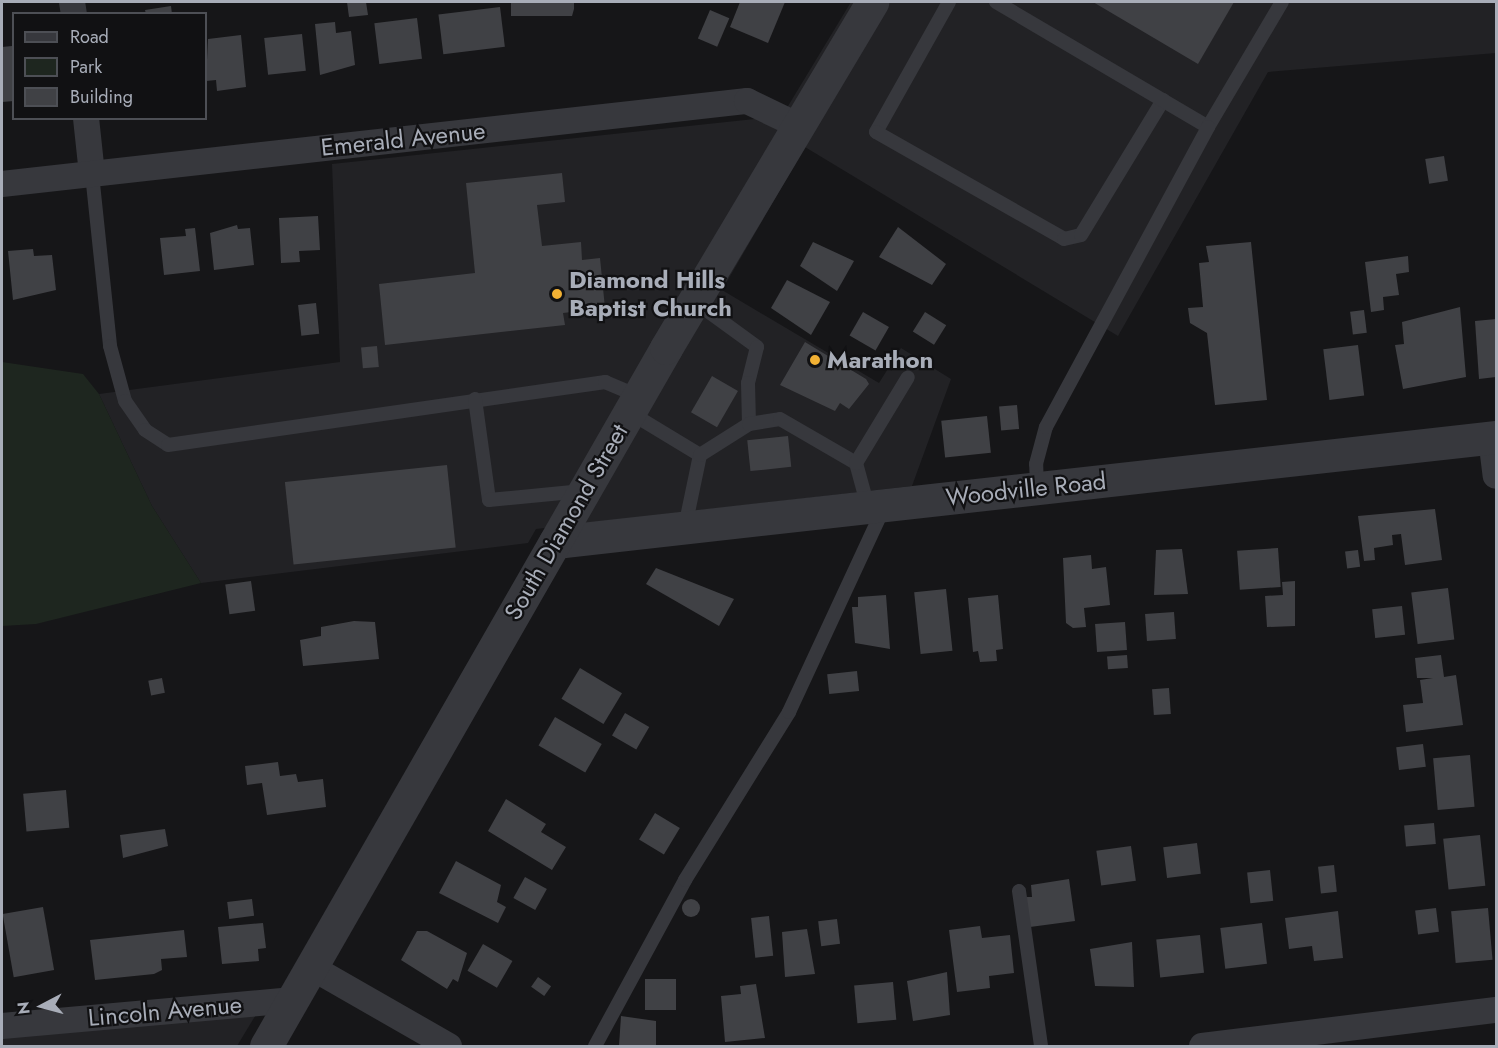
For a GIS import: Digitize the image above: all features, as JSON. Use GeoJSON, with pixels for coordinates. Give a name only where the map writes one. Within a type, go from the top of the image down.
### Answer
{"type":"FeatureCollection","features":[{"type":"Feature","properties":{"kind":"street","name":"South Diamond Street"},"geometry":{"type":"LineString","coordinates":[[266,1047],[634,404],[872,2]]}},
{"type":"Feature","properties":{"kind":"street","name":"Emerald Avenue"},"geometry":{"type":"LineString","coordinates":[[2,184],[747,101],[799,126]]}},
{"type":"Feature","properties":{"kind":"street"},"geometry":{"type":"LineString","coordinates":[[86,120],[92,174]]}},
{"type":"Feature","properties":{"kind":"street"},"geometry":{"type":"LineString","coordinates":[[1494,437],[1497,476]]}},
{"type":"Feature","properties":{"kind":"street","name":"Woodville Road"},"geometry":{"type":"LineString","coordinates":[[555,542],[1494,437]]}},
{"type":"Feature","properties":{"kind":"street"},"geometry":{"type":"LineString","coordinates":[[311,968],[449,1047]]}},
{"type":"Feature","properties":{"kind":"street","name":"Lincoln Avenue"},"geometry":{"type":"LineString","coordinates":[[2,1026],[293,1000]]}},
{"type":"Feature","properties":{"kind":"street"},"geometry":{"type":"LineString","coordinates":[[1202,1047],[1497,1010]]}},
{"type":"Feature","properties":{"kind":"lane"},"geometry":{"type":"LineString","coordinates":[[949,2],[876,132],[1064,239],[1081,235],[1163,100]]}},
{"type":"Feature","properties":{"kind":"lane"},"geometry":{"type":"LineString","coordinates":[[996,2],[1208,127]]}},
{"type":"Feature","properties":{"kind":"lane"},"geometry":{"type":"LineString","coordinates":[[1037,488],[1036,464],[1046,427],[1208,127],[1282,2]]}},
{"type":"Feature","properties":{"kind":"lane"},"geometry":{"type":"LineString","coordinates":[[92,174],[110,346],[125,401],[145,430],[168,445],[605,382],[700,455]]}},
{"type":"Feature","properties":{"kind":"lane"},"geometry":{"type":"LineString","coordinates":[[694,301],[757,347],[748,382],[749,424]]}},
{"type":"Feature","properties":{"kind":"lane"},"geometry":{"type":"LineString","coordinates":[[856,463],[908,377]]}},
{"type":"Feature","properties":{"kind":"lane"},"geometry":{"type":"LineString","coordinates":[[475,399],[489,500],[585,490]]}},
{"type":"Feature","properties":{"kind":"lane"},"geometry":{"type":"LineString","coordinates":[[595,1047],[685,880],[789,712],[877,506],[856,463],[780,419],[749,424],[700,455],[686,527]]}},
{"type":"Feature","properties":{"kind":"lane"},"geometry":{"type":"LineString","coordinates":[[1019,891],[1041,1047]]}},
{"type":"Feature","properties":{"kind":"shaded area"},"geometry":{"type":"Polygon","coordinates":[[[851,2],[1496,2],[1496,53],[1268,72],[1118,336],[805,147],[722,290],[879,383],[901,348],[951,379],[912,486],[536,529],[528,543],[201,583],[152,506],[99,394],[340,362],[332,164],[782,116],[851,2]]]}},
{"type":"Feature","properties":{"kind":"shaded area"},"geometry":{"type":"Polygon","coordinates":[[[266,998],[237,1046],[2,1046],[2,1023],[266,998]]]}},
{"type":"Feature","properties":{"kind":"green space"},"geometry":{"type":"Polygon","coordinates":[[[2,362],[83,374],[99,394],[152,506],[201,583],[36,624],[2,626],[2,362]]]}},
{"type":"Feature","properties":{"kind":"building"},"geometry":{"type":"Polygon","coordinates":[[[347,2],[366,2],[368,15],[349,17],[347,2]]]}},
{"type":"Feature","properties":{"kind":"building"},"geometry":{"type":"Polygon","coordinates":[[[511,2],[574,2],[574,9],[572,16],[511,16],[511,2]]]}},
{"type":"Feature","properties":{"kind":"building"},"geometry":{"type":"Polygon","coordinates":[[[740,2],[785,2],[768,43],[730,27],[740,2]]]}},
{"type":"Feature","properties":{"kind":"building"},"geometry":{"type":"Polygon","coordinates":[[[1093,2],[1234,2],[1198,64],[1093,2]]]}},
{"type":"Feature","properties":{"kind":"building"},"geometry":{"type":"Polygon","coordinates":[[[171,6],[172,12],[146,12],[145,10],[171,6]]]}},
{"type":"Feature","properties":{"kind":"building"},"geometry":{"type":"Polygon","coordinates":[[[500,7],[505,47],[443,54],[438,15],[500,7]]]}},
{"type":"Feature","properties":{"kind":"building"},"geometry":{"type":"Polygon","coordinates":[[[710,10],[729,18],[717,47],[698,39],[710,10]]]}},
{"type":"Feature","properties":{"kind":"building"},"geometry":{"type":"Polygon","coordinates":[[[417,18],[422,59],[379,64],[374,23],[417,18]]]}},
{"type":"Feature","properties":{"kind":"building"},"geometry":{"type":"Polygon","coordinates":[[[335,22],[336,33],[351,31],[355,65],[320,75],[315,24],[335,22]]]}},
{"type":"Feature","properties":{"kind":"building"},"geometry":{"type":"Polygon","coordinates":[[[302,34],[306,71],[268,75],[264,38],[302,34]]]}},
{"type":"Feature","properties":{"kind":"building"},"geometry":{"type":"Polygon","coordinates":[[[241,35],[246,87],[217,91],[216,80],[207,81],[208,39],[241,35]]]}},
{"type":"Feature","properties":{"kind":"building"},"geometry":{"type":"Polygon","coordinates":[[[12,46],[12,101],[2,102],[2,47],[12,46]]]}},
{"type":"Feature","properties":{"kind":"building"},"geometry":{"type":"Polygon","coordinates":[[[1444,156],[1448,181],[1429,184],[1425,159],[1444,156]]]}},
{"type":"Feature","properties":{"kind":"building"},"geometry":{"type":"Polygon","coordinates":[[[562,173],[565,202],[537,205],[542,246],[581,242],[582,260],[600,258],[605,308],[563,313],[565,325],[385,345],[379,284],[475,273],[466,183],[562,173]]]}},
{"type":"Feature","properties":{"kind":"building"},"geometry":{"type":"Polygon","coordinates":[[[318,216],[320,250],[299,251],[300,262],[281,263],[279,218],[318,216]]]}},
{"type":"Feature","properties":{"kind":"building"},"geometry":{"type":"Polygon","coordinates":[[[237,225],[238,229],[250,228],[254,265],[214,270],[210,233],[237,225]]]}},
{"type":"Feature","properties":{"kind":"building"},"geometry":{"type":"Polygon","coordinates":[[[898,227],[946,264],[932,285],[879,257],[898,227]]]}},
{"type":"Feature","properties":{"kind":"building"},"geometry":{"type":"Polygon","coordinates":[[[195,228],[200,271],[164,275],[160,238],[186,236],[185,229],[195,228]]]}},
{"type":"Feature","properties":{"kind":"building"},"geometry":{"type":"Polygon","coordinates":[[[813,242],[854,261],[837,291],[800,266],[813,242]]]}},
{"type":"Feature","properties":{"kind":"building"},"geometry":{"type":"Polygon","coordinates":[[[1251,242],[1267,400],[1215,405],[1207,333],[1190,323],[1188,308],[1203,307],[1199,263],[1209,262],[1206,246],[1251,242]]]}},
{"type":"Feature","properties":{"kind":"building"},"geometry":{"type":"Polygon","coordinates":[[[33,249],[34,256],[52,255],[56,290],[13,300],[8,251],[33,249]]]}},
{"type":"Feature","properties":{"kind":"building"},"geometry":{"type":"Polygon","coordinates":[[[1408,256],[1409,272],[1396,274],[1399,295],[1383,297],[1384,310],[1371,312],[1365,262],[1408,256]]]}},
{"type":"Feature","properties":{"kind":"building"},"geometry":{"type":"Polygon","coordinates":[[[787,280],[830,302],[811,335],[771,308],[787,280]]]}},
{"type":"Feature","properties":{"kind":"building"},"geometry":{"type":"Polygon","coordinates":[[[316,303],[319,334],[301,336],[298,305],[316,303]]]}},
{"type":"Feature","properties":{"kind":"building"},"geometry":{"type":"Polygon","coordinates":[[[1460,307],[1466,377],[1403,389],[1395,345],[1404,344],[1402,322],[1460,307]]]}},
{"type":"Feature","properties":{"kind":"building"},"geometry":{"type":"Polygon","coordinates":[[[1364,310],[1367,333],[1353,335],[1350,312],[1364,310]]]}},
{"type":"Feature","properties":{"kind":"building"},"geometry":{"type":"Polygon","coordinates":[[[863,312],[889,327],[875,350],[850,335],[863,312]]]}},
{"type":"Feature","properties":{"kind":"building"},"geometry":{"type":"Polygon","coordinates":[[[925,312],[946,325],[934,345],[913,332],[925,312]]]}},
{"type":"Feature","properties":{"kind":"building"},"geometry":{"type":"Polygon","coordinates":[[[1496,319],[1496,377],[1479,379],[1475,321],[1496,319]]]}},
{"type":"Feature","properties":{"kind":"building","name":"Marathon"},"geometry":{"type":"Polygon","coordinates":[[[805,342],[866,379],[869,384],[849,409],[840,403],[835,411],[780,385],[805,342]]]}},
{"type":"Feature","properties":{"kind":"building"},"geometry":{"type":"Polygon","coordinates":[[[1358,345],[1364,396],[1329,400],[1323,349],[1358,345]]]}},
{"type":"Feature","properties":{"kind":"building"},"geometry":{"type":"Polygon","coordinates":[[[377,346],[379,367],[363,368],[361,347],[377,346]]]}},
{"type":"Feature","properties":{"kind":"building"},"geometry":{"type":"Polygon","coordinates":[[[712,376],[738,391],[717,427],[691,412],[712,376]]]}},
{"type":"Feature","properties":{"kind":"building"},"geometry":{"type":"Polygon","coordinates":[[[1017,405],[1019,429],[1001,430],[999,407],[1017,405]]]}},
{"type":"Feature","properties":{"kind":"building"},"geometry":{"type":"Polygon","coordinates":[[[987,416],[991,453],[945,458],[941,421],[987,416]]]}},
{"type":"Feature","properties":{"kind":"building"},"geometry":{"type":"Polygon","coordinates":[[[788,436],[791,467],[750,471],[747,440],[788,436]]]}},
{"type":"Feature","properties":{"kind":"building"},"geometry":{"type":"Polygon","coordinates":[[[447,465],[456,548],[294,565],[285,482],[447,465]]]}},
{"type":"Feature","properties":{"kind":"building"},"geometry":{"type":"Polygon","coordinates":[[[1435,509],[1442,560],[1405,565],[1401,534],[1392,535],[1393,545],[1374,548],[1375,560],[1364,561],[1358,516],[1435,509]]]}},
{"type":"Feature","properties":{"kind":"building"},"geometry":{"type":"Polygon","coordinates":[[[1278,548],[1281,587],[1240,590],[1237,551],[1278,548]]]}},
{"type":"Feature","properties":{"kind":"building"},"geometry":{"type":"Polygon","coordinates":[[[1182,549],[1188,594],[1154,595],[1156,550],[1182,549]]]}},
{"type":"Feature","properties":{"kind":"building"},"geometry":{"type":"Polygon","coordinates":[[[1358,550],[1360,567],[1347,568],[1345,552],[1358,550]]]}},
{"type":"Feature","properties":{"kind":"building"},"geometry":{"type":"Polygon","coordinates":[[[1091,555],[1092,569],[1106,567],[1110,605],[1084,608],[1086,627],[1073,628],[1066,623],[1063,558],[1091,555]]]}},
{"type":"Feature","properties":{"kind":"building"},"geometry":{"type":"Polygon","coordinates":[[[656,568],[734,599],[719,626],[646,584],[656,568]]]}},
{"type":"Feature","properties":{"kind":"building"},"geometry":{"type":"Polygon","coordinates":[[[251,581],[255,611],[229,614],[225,585],[251,581]]]}},
{"type":"Feature","properties":{"kind":"building"},"geometry":{"type":"Polygon","coordinates":[[[1295,581],[1295,626],[1267,627],[1265,596],[1283,595],[1282,582],[1295,581]]]}},
{"type":"Feature","properties":{"kind":"building"},"geometry":{"type":"Polygon","coordinates":[[[1448,588],[1454,640],[1418,644],[1411,593],[1448,588]]]}},
{"type":"Feature","properties":{"kind":"building"},"geometry":{"type":"Polygon","coordinates":[[[946,589],[952,651],[921,654],[914,592],[946,589]]]}},
{"type":"Feature","properties":{"kind":"building"},"geometry":{"type":"Polygon","coordinates":[[[886,595],[890,649],[855,643],[852,607],[858,607],[858,597],[886,595]]]}},
{"type":"Feature","properties":{"kind":"building"},"geometry":{"type":"Polygon","coordinates":[[[998,595],[1003,649],[996,650],[997,661],[980,662],[978,651],[973,652],[968,598],[998,595]]]}},
{"type":"Feature","properties":{"kind":"building"},"geometry":{"type":"Polygon","coordinates":[[[1402,606],[1405,635],[1375,638],[1372,609],[1402,606]]]}},
{"type":"Feature","properties":{"kind":"building"},"geometry":{"type":"Polygon","coordinates":[[[1174,612],[1176,639],[1147,641],[1145,614],[1174,612]]]}},
{"type":"Feature","properties":{"kind":"building"},"geometry":{"type":"Polygon","coordinates":[[[354,621],[375,622],[379,659],[303,666],[300,640],[321,636],[321,627],[354,621]]]}},
{"type":"Feature","properties":{"kind":"building"},"geometry":{"type":"Polygon","coordinates":[[[1125,622],[1127,650],[1097,652],[1095,624],[1125,622]]]}},
{"type":"Feature","properties":{"kind":"building"},"geometry":{"type":"Polygon","coordinates":[[[1127,655],[1128,668],[1108,669],[1107,656],[1127,655]]]}},
{"type":"Feature","properties":{"kind":"building"},"geometry":{"type":"Polygon","coordinates":[[[1441,655],[1444,677],[1456,675],[1463,725],[1406,732],[1403,705],[1423,703],[1420,680],[1433,678],[1417,678],[1415,658],[1441,655]]]}},
{"type":"Feature","properties":{"kind":"building"},"geometry":{"type":"Polygon","coordinates":[[[580,668],[622,693],[603,724],[561,699],[580,668]]]}},
{"type":"Feature","properties":{"kind":"building"},"geometry":{"type":"Polygon","coordinates":[[[857,671],[859,691],[829,694],[827,674],[857,671]]]}},
{"type":"Feature","properties":{"kind":"building"},"geometry":{"type":"Polygon","coordinates":[[[162,678],[165,693],[151,695],[148,681],[162,678]]]}},
{"type":"Feature","properties":{"kind":"building"},"geometry":{"type":"Polygon","coordinates":[[[1169,688],[1171,714],[1154,715],[1152,689],[1169,688]]]}},
{"type":"Feature","properties":{"kind":"building"},"geometry":{"type":"Polygon","coordinates":[[[625,713],[649,727],[636,750],[612,736],[625,713]]]}},
{"type":"Feature","properties":{"kind":"building"},"geometry":{"type":"Polygon","coordinates":[[[555,717],[602,744],[585,773],[538,746],[555,717]]]}},
{"type":"Feature","properties":{"kind":"building"},"geometry":{"type":"Polygon","coordinates":[[[1423,744],[1426,767],[1399,770],[1396,747],[1423,744]]]}},
{"type":"Feature","properties":{"kind":"building"},"geometry":{"type":"Polygon","coordinates":[[[1470,755],[1475,807],[1438,810],[1433,758],[1470,755]]]}},
{"type":"Feature","properties":{"kind":"building"},"geometry":{"type":"Polygon","coordinates":[[[278,762],[280,776],[296,774],[298,782],[323,779],[326,807],[267,815],[262,783],[247,785],[245,766],[278,762]]]}},
{"type":"Feature","properties":{"kind":"building"},"geometry":{"type":"Polygon","coordinates":[[[66,790],[69,828],[26,832],[23,794],[66,790]]]}},
{"type":"Feature","properties":{"kind":"building"},"geometry":{"type":"Polygon","coordinates":[[[506,799],[546,824],[541,832],[566,847],[552,870],[488,831],[506,799]]]}},
{"type":"Feature","properties":{"kind":"building"},"geometry":{"type":"Polygon","coordinates":[[[655,813],[680,828],[664,855],[639,840],[655,813]]]}},
{"type":"Feature","properties":{"kind":"building"},"geometry":{"type":"Polygon","coordinates":[[[1434,823],[1436,844],[1406,847],[1404,826],[1434,823]]]}},
{"type":"Feature","properties":{"kind":"building"},"geometry":{"type":"Polygon","coordinates":[[[165,829],[168,846],[123,858],[120,835],[165,829]]]}},
{"type":"Feature","properties":{"kind":"building"},"geometry":{"type":"Polygon","coordinates":[[[1480,835],[1485,886],[1449,890],[1443,839],[1480,835]]]}},
{"type":"Feature","properties":{"kind":"building"},"geometry":{"type":"Polygon","coordinates":[[[1197,843],[1201,874],[1167,878],[1163,847],[1197,843]]]}},
{"type":"Feature","properties":{"kind":"building"},"geometry":{"type":"Polygon","coordinates":[[[1131,846],[1136,881],[1101,886],[1096,851],[1131,846]]]}},
{"type":"Feature","properties":{"kind":"building"},"geometry":{"type":"Polygon","coordinates":[[[456,861],[501,885],[497,902],[506,907],[498,923],[439,893],[456,861]]]}},
{"type":"Feature","properties":{"kind":"building"},"geometry":{"type":"Polygon","coordinates":[[[1334,865],[1337,892],[1321,894],[1318,867],[1334,865]]]}},
{"type":"Feature","properties":{"kind":"building"},"geometry":{"type":"Polygon","coordinates":[[[1270,870],[1273,901],[1250,903],[1247,872],[1270,870]]]}},
{"type":"Feature","properties":{"kind":"building"},"geometry":{"type":"Polygon","coordinates":[[[525,877],[547,889],[535,910],[513,898],[525,877]]]}},
{"type":"Feature","properties":{"kind":"building"},"geometry":{"type":"Polygon","coordinates":[[[1069,879],[1075,921],[1030,927],[1026,897],[1032,897],[1031,885],[1069,879]]]}},
{"type":"Feature","properties":{"kind":"building"},"geometry":{"type":"Polygon","coordinates":[[[252,899],[254,916],[229,919],[227,902],[252,899]]]}},
{"type":"Feature","properties":{"kind":"building"},"geometry":{"type":"Polygon","coordinates":[[[687,899],[695,899],[700,904],[698,915],[687,917],[682,912],[682,904],[687,899]]]}},
{"type":"Feature","properties":{"kind":"building"},"geometry":{"type":"Polygon","coordinates":[[[43,907],[54,970],[14,977],[3,914],[43,907]]]}},
{"type":"Feature","properties":{"kind":"building"},"geometry":{"type":"Polygon","coordinates":[[[1436,908],[1439,932],[1418,934],[1415,911],[1436,908]]]}},
{"type":"Feature","properties":{"kind":"building"},"geometry":{"type":"Polygon","coordinates":[[[1488,908],[1493,960],[1456,963],[1451,911],[1488,908]]]}},
{"type":"Feature","properties":{"kind":"building"},"geometry":{"type":"Polygon","coordinates":[[[1338,911],[1343,958],[1314,961],[1312,946],[1289,949],[1285,918],[1338,911]]]}},
{"type":"Feature","properties":{"kind":"building"},"geometry":{"type":"Polygon","coordinates":[[[769,916],[773,956],[755,958],[751,918],[769,916]]]}},
{"type":"Feature","properties":{"kind":"building"},"geometry":{"type":"Polygon","coordinates":[[[837,919],[840,944],[821,946],[818,921],[837,919]]]}},
{"type":"Feature","properties":{"kind":"building"},"geometry":{"type":"Polygon","coordinates":[[[263,923],[266,948],[258,949],[259,961],[222,964],[218,927],[263,923]]]}},
{"type":"Feature","properties":{"kind":"building"},"geometry":{"type":"Polygon","coordinates":[[[1262,923],[1267,964],[1225,969],[1220,928],[1262,923]]]}},
{"type":"Feature","properties":{"kind":"building"},"geometry":{"type":"Polygon","coordinates":[[[980,926],[982,938],[1010,935],[1014,973],[989,976],[990,988],[957,992],[949,930],[980,926]]]}},
{"type":"Feature","properties":{"kind":"building"},"geometry":{"type":"Polygon","coordinates":[[[807,929],[815,974],[785,977],[782,932],[807,929]]]}},
{"type":"Feature","properties":{"kind":"building"},"geometry":{"type":"Polygon","coordinates":[[[184,930],[187,957],[161,959],[162,970],[154,974],[95,980],[90,940],[184,930]]]}},
{"type":"Feature","properties":{"kind":"building"},"geometry":{"type":"Polygon","coordinates":[[[417,931],[427,931],[467,953],[458,982],[453,979],[447,989],[401,960],[417,931]]]}},
{"type":"Feature","properties":{"kind":"building"},"geometry":{"type":"Polygon","coordinates":[[[1200,935],[1204,973],[1160,977],[1156,940],[1200,935]]]}},
{"type":"Feature","properties":{"kind":"building"},"geometry":{"type":"Polygon","coordinates":[[[1132,942],[1134,987],[1095,986],[1090,949],[1132,942]]]}},
{"type":"Feature","properties":{"kind":"building"},"geometry":{"type":"Polygon","coordinates":[[[483,944],[512,961],[497,988],[468,971],[483,944]]]}},
{"type":"Feature","properties":{"kind":"building"},"geometry":{"type":"Polygon","coordinates":[[[947,972],[950,1015],[913,1021],[907,981],[947,972]]]}},
{"type":"Feature","properties":{"kind":"building"},"geometry":{"type":"Polygon","coordinates":[[[538,977],[551,986],[544,996],[531,987],[538,977]]]}},
{"type":"Feature","properties":{"kind":"building"},"geometry":{"type":"Polygon","coordinates":[[[645,979],[676,979],[676,1010],[645,1010],[645,979]]]}},
{"type":"Feature","properties":{"kind":"building"},"geometry":{"type":"Polygon","coordinates":[[[893,982],[896,1020],[857,1023],[854,985],[893,982]]]}},
{"type":"Feature","properties":{"kind":"building"},"geometry":{"type":"Polygon","coordinates":[[[756,984],[765,1038],[725,1042],[721,996],[741,994],[740,986],[756,984]]]}},
{"type":"Feature","properties":{"kind":"building"},"geometry":{"type":"Polygon","coordinates":[[[621,1016],[656,1021],[656,1046],[619,1046],[621,1016]]]}},
{"type":"Feature","properties":{"kind":"place","name":"Diamond Hills Baptist Church"},"geometry":{"type":"Point","coordinates":[557,294]}},
{"type":"Feature","properties":{"kind":"place","name":"Marathon"},"geometry":{"type":"Point","coordinates":[815,360]}}]}
